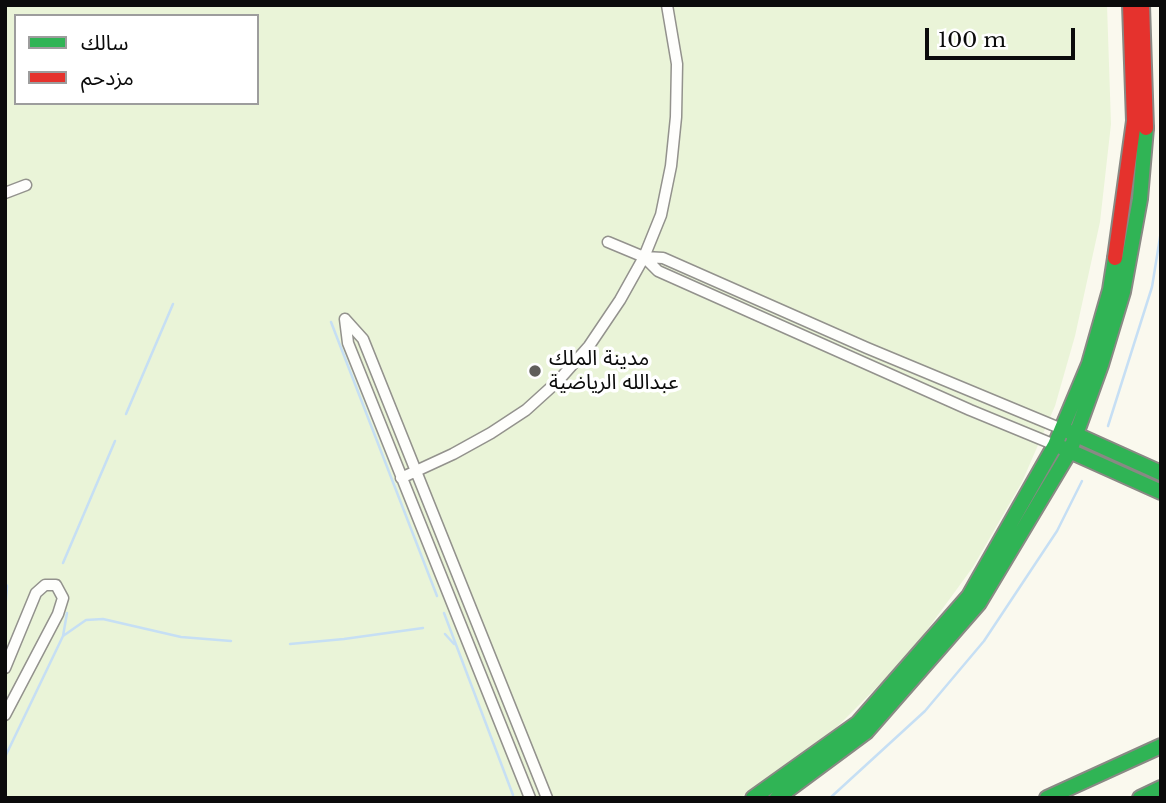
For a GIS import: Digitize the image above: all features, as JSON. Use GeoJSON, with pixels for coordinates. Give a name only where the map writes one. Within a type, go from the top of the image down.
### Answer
{"type":"FeatureCollection","features":[{"type":"Feature","properties":{"kind":"main road"},"geometry":{"type":"LineString","coordinates":[[753,798],[858,723],[969,596],[1055,445],[1088,364],[1110,290],[1134,121],[1130,5]]}},
{"type":"Feature","properties":{"kind":"main road"},"geometry":{"type":"LineString","coordinates":[[777,798],[866,732],[979,603],[1070,451],[1101,365],[1122,292],[1140,199],[1147,120],[1142,5]]}},
{"type":"Feature","properties":{"kind":"main road"},"geometry":{"type":"LineString","coordinates":[[1062,429],[1161,473]]}},
{"type":"Feature","properties":{"kind":"main road"},"geometry":{"type":"LineString","coordinates":[[1055,445],[1161,492]]}},
{"type":"Feature","properties":{"kind":"main road"},"geometry":{"type":"LineString","coordinates":[[1047,798],[1161,746]]}},
{"type":"Feature","properties":{"kind":"main road"},"geometry":{"type":"LineString","coordinates":[[1140,798],[1161,789]]}},
{"type":"Feature","properties":{"kind":"street"},"geometry":{"type":"LineString","coordinates":[[401,478],[491,433],[526,410],[558,381],[589,346],[645,257],[661,215],[671,166],[676,117],[677,64],[667,5]]}},
{"type":"Feature","properties":{"kind":"street"},"geometry":{"type":"LineString","coordinates":[[5,193],[26,185]]}},
{"type":"Feature","properties":{"kind":"street"},"geometry":{"type":"LineString","coordinates":[[608,242],[645,257],[663,258],[867,348],[1062,429]]}},
{"type":"Feature","properties":{"kind":"street"},"geometry":{"type":"LineString","coordinates":[[645,257],[658,271],[957,405],[1055,445]]}},
{"type":"Feature","properties":{"kind":"street"},"geometry":{"type":"LineString","coordinates":[[530,798],[348,343],[345,319],[363,339],[547,798]]}},
{"type":"Feature","properties":{"kind":"street"},"geometry":{"type":"LineString","coordinates":[[5,668],[36,593],[45,585],[56,585],[63,598],[58,614],[5,715]]}},
{"type":"Feature","properties":{"kind":"green space","name":"مدينة الملك عبدالله الرياضية"},"geometry":{"type":"Polygon","coordinates":[[[5,5],[1107,5],[1111,124],[1100,222],[1075,336],[1055,406],[1022,482],[973,567],[908,656],[833,731],[740,798],[5,798],[5,5]]]}},
{"type":"Feature","properties":{"kind":"waterway"},"geometry":{"type":"LineString","coordinates":[[1108,426],[1152,287],[1161,231]]}},
{"type":"Feature","properties":{"kind":"waterway"},"geometry":{"type":"LineString","coordinates":[[126,414],[173,304]]}},
{"type":"Feature","properties":{"kind":"waterway"},"geometry":{"type":"LineString","coordinates":[[331,322],[437,596]]}},
{"type":"Feature","properties":{"kind":"waterway"},"geometry":{"type":"LineString","coordinates":[[63,563],[115,441]]}},
{"type":"Feature","properties":{"kind":"waterway"},"geometry":{"type":"LineString","coordinates":[[830,798],[925,711],[984,641],[1057,531],[1082,481]]}},
{"type":"Feature","properties":{"kind":"waterway"},"geometry":{"type":"LineString","coordinates":[[5,583],[5,612]]}},
{"type":"Feature","properties":{"kind":"waterway"},"geometry":{"type":"LineString","coordinates":[[5,757],[63,636],[67,613]]}},
{"type":"Feature","properties":{"kind":"waterway"},"geometry":{"type":"LineString","coordinates":[[444,613],[513,795]]}},
{"type":"Feature","properties":{"kind":"waterway"},"geometry":{"type":"LineString","coordinates":[[63,636],[86,620],[103,619],[181,637],[231,641]]}},
{"type":"Feature","properties":{"kind":"waterway"},"geometry":{"type":"LineString","coordinates":[[290,644],[423,628]]}},
{"type":"Feature","properties":{"kind":"waterway"},"geometry":{"type":"LineString","coordinates":[[445,634],[454,644]]}},
{"type":"Feature","properties":{"kind":"traffic: fast"},"geometry":{"type":"LineString","coordinates":[[777,798],[866,732],[979,603],[1070,451],[1101,365],[1123,292],[1140,199],[1146,128]]}},
{"type":"Feature","properties":{"kind":"traffic: fast"},"geometry":{"type":"LineString","coordinates":[[753,798],[858,723],[969,596],[1055,445],[1089,364],[1110,290],[1115,258]]}},
{"type":"Feature","properties":{"kind":"traffic: fast"},"geometry":{"type":"LineString","coordinates":[[1070,432],[1161,473]]}},
{"type":"Feature","properties":{"kind":"traffic: fast"},"geometry":{"type":"LineString","coordinates":[[1063,448],[1161,492]]}},
{"type":"Feature","properties":{"kind":"traffic: fast"},"geometry":{"type":"LineString","coordinates":[[1047,798],[1161,746]]}},
{"type":"Feature","properties":{"kind":"traffic: fast"},"geometry":{"type":"LineString","coordinates":[[1140,798],[1161,788]]}},
{"type":"Feature","properties":{"kind":"traffic: jam"},"geometry":{"type":"LineString","coordinates":[[1115,258],[1134,121],[1130,5]]}},
{"type":"Feature","properties":{"kind":"traffic: jam"},"geometry":{"type":"LineString","coordinates":[[1142,5],[1146,128]]}},
{"type":"Feature","properties":{"kind":"place","name":"مدينة الملك عبدالله الرياضية"},"geometry":{"type":"Point","coordinates":[535,371]}}]}
